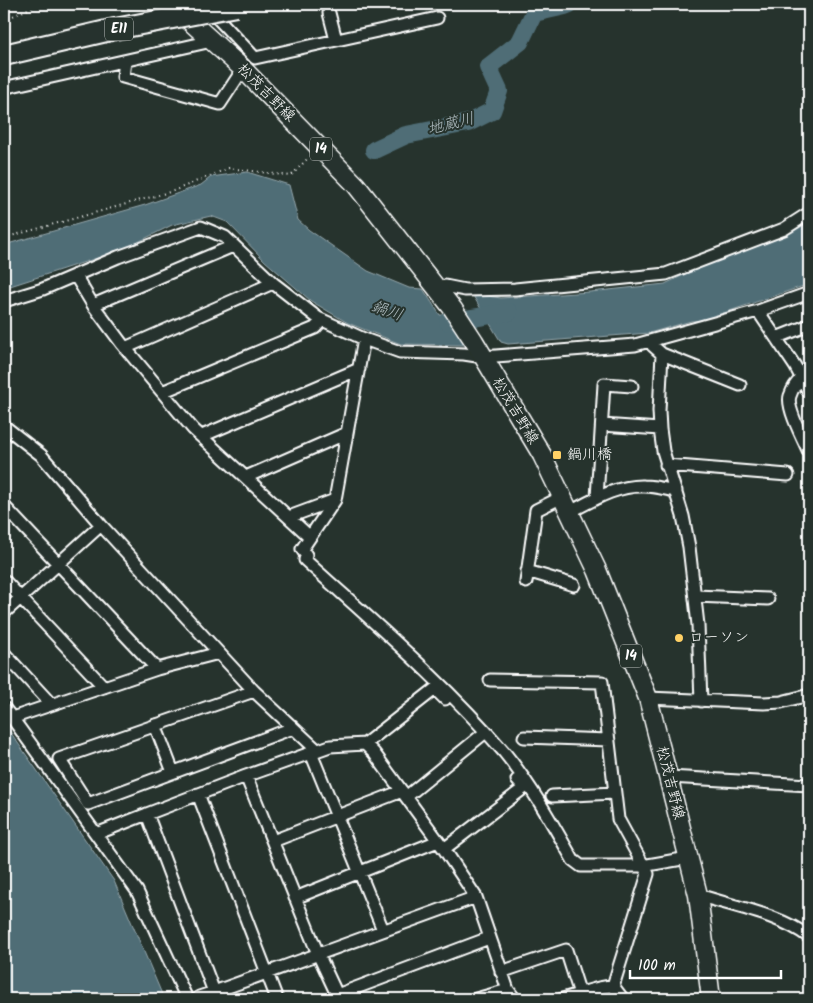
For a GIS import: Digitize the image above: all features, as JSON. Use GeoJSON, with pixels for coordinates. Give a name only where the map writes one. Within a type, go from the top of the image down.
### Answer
{"type":"FeatureCollection","features":[{"type":"Feature","properties":{"kind":"highway","name":"E11"},"geometry":{"type":"LineString","coordinates":[[4,55],[115,30],[236,6]]}},
{"type":"Feature","properties":{"kind":"main road","name":"松茂吉野線"},"geometry":{"type":"LineString","coordinates":[[172,4],[243,69],[356,186],[453,309],[542,455],[597,570],[648,698],[698,895],[711,999]]}},
{"type":"Feature","properties":{"kind":"street"},"geometry":{"type":"LineString","coordinates":[[204,4],[255,58],[438,18]]}},
{"type":"Feature","properties":{"kind":"street"},"geometry":{"type":"LineString","coordinates":[[330,13],[336,40]]}},
{"type":"Feature","properties":{"kind":"street"},"geometry":{"type":"LineString","coordinates":[[7,87],[212,41]]}},
{"type":"Feature","properties":{"kind":"street"},"geometry":{"type":"LineString","coordinates":[[125,60],[123,77],[220,104],[243,69]]}},
{"type":"Feature","properties":{"kind":"street"},"geometry":{"type":"LineString","coordinates":[[437,289],[446,286],[465,290],[515,289],[666,274],[784,229],[809,213]]}},
{"type":"Feature","properties":{"kind":"street"},"geometry":{"type":"LineString","coordinates":[[4,301],[43,288],[118,257],[201,227],[225,237],[273,283],[322,320],[364,339],[408,354],[464,354],[484,357],[612,348],[651,342],[758,311],[809,293]]}},
{"type":"Feature","properties":{"kind":"street"},"geometry":{"type":"LineString","coordinates":[[93,305],[233,246]]}},
{"type":"Feature","properties":{"kind":"street"},"geometry":{"type":"LineString","coordinates":[[75,275],[93,305],[125,348],[162,392],[202,436],[310,537]]}},
{"type":"Feature","properties":{"kind":"street"},"geometry":{"type":"LineString","coordinates":[[125,348],[273,283]]}},
{"type":"Feature","properties":{"kind":"street"},"geometry":{"type":"LineString","coordinates":[[758,311],[795,366],[809,392]]}},
{"type":"Feature","properties":{"kind":"street"},"geometry":{"type":"LineString","coordinates":[[162,392],[315,328],[322,320]]}},
{"type":"Feature","properties":{"kind":"street"},"geometry":{"type":"LineString","coordinates":[[776,338],[809,325]]}},
{"type":"Feature","properties":{"kind":"street"},"geometry":{"type":"LineString","coordinates":[[364,339],[335,500],[302,549],[306,555],[305,560],[436,679],[504,752],[543,806],[573,860],[581,866],[642,866],[688,858]]}},
{"type":"Feature","properties":{"kind":"street"},"geometry":{"type":"LineString","coordinates":[[651,342],[652,346],[662,354],[740,385]]}},
{"type":"Feature","properties":{"kind":"street"},"geometry":{"type":"LineString","coordinates":[[662,354],[660,430],[666,465],[676,491],[688,540],[696,596],[702,701]]}},
{"type":"Feature","properties":{"kind":"street"},"geometry":{"type":"LineString","coordinates":[[202,436],[359,369]]}},
{"type":"Feature","properties":{"kind":"street"},"geometry":{"type":"LineString","coordinates":[[801,379],[790,396],[789,402],[796,424],[809,452]]}},
{"type":"Feature","properties":{"kind":"street"},"geometry":{"type":"LineString","coordinates":[[597,498],[604,384],[632,386]]}},
{"type":"Feature","properties":{"kind":"street"},"geometry":{"type":"LineString","coordinates":[[602,425],[660,430]]}},
{"type":"Feature","properties":{"kind":"street"},"geometry":{"type":"LineString","coordinates":[[4,426],[41,455],[101,525],[254,691],[293,728],[314,752],[358,873],[383,930]]}},
{"type":"Feature","properties":{"kind":"street"},"geometry":{"type":"LineString","coordinates":[[246,477],[347,433]]}},
{"type":"Feature","properties":{"kind":"street"},"geometry":{"type":"LineString","coordinates":[[666,465],[788,475]]}},
{"type":"Feature","properties":{"kind":"street"},"geometry":{"type":"LineString","coordinates":[[574,585],[526,577],[536,510],[597,498],[625,486],[645,486],[676,491]]}},
{"type":"Feature","properties":{"kind":"street"},"geometry":{"type":"LineString","coordinates":[[290,518],[335,500]]}},
{"type":"Feature","properties":{"kind":"street"},"geometry":{"type":"LineString","coordinates":[[4,506],[157,669]]}},
{"type":"Feature","properties":{"kind":"street"},"geometry":{"type":"LineString","coordinates":[[4,613],[101,525]]}},
{"type":"Feature","properties":{"kind":"street"},"geometry":{"type":"LineString","coordinates":[[4,580],[22,597],[104,687]]}},
{"type":"Feature","properties":{"kind":"street"},"geometry":{"type":"LineString","coordinates":[[696,596],[768,599]]}},
{"type":"Feature","properties":{"kind":"street"},"geometry":{"type":"LineString","coordinates":[[4,653],[52,704]]}},
{"type":"Feature","properties":{"kind":"street"},"geometry":{"type":"LineString","coordinates":[[12,718],[157,669],[219,653]]}},
{"type":"Feature","properties":{"kind":"street"},"geometry":{"type":"LineString","coordinates":[[490,680],[602,682],[618,819],[648,874],[613,986]]}},
{"type":"Feature","properties":{"kind":"street"},"geometry":{"type":"LineString","coordinates":[[96,834],[198,794],[330,746],[365,744],[435,689],[482,735],[524,788],[441,845],[358,873],[296,898]]}},
{"type":"Feature","properties":{"kind":"street"},"geometry":{"type":"LineString","coordinates":[[254,691],[59,759],[88,804],[293,728]]}},
{"type":"Feature","properties":{"kind":"street"},"geometry":{"type":"LineString","coordinates":[[648,698],[764,703],[781,702],[809,695]]}},
{"type":"Feature","properties":{"kind":"street"},"geometry":{"type":"LineString","coordinates":[[4,708],[137,891],[187,999]]}},
{"type":"Feature","properties":{"kind":"street"},"geometry":{"type":"LineString","coordinates":[[155,726],[174,772]]}},
{"type":"Feature","properties":{"kind":"street"},"geometry":{"type":"LineString","coordinates":[[273,841],[338,816],[404,794],[482,735]]}},
{"type":"Feature","properties":{"kind":"street"},"geometry":{"type":"LineString","coordinates":[[524,737],[609,740]]}},
{"type":"Feature","properties":{"kind":"street"},"geometry":{"type":"LineString","coordinates":[[365,744],[374,753],[404,794],[476,897],[489,938],[512,994],[476,999]]}},
{"type":"Feature","properties":{"kind":"street"},"geometry":{"type":"LineString","coordinates":[[246,776],[318,954],[338,997],[489,938]]}},
{"type":"Feature","properties":{"kind":"street"},"geometry":{"type":"LineString","coordinates":[[669,778],[809,785]]}},
{"type":"Feature","properties":{"kind":"street"},"geometry":{"type":"LineString","coordinates":[[198,794],[277,999]]}},
{"type":"Feature","properties":{"kind":"street"},"geometry":{"type":"LineString","coordinates":[[552,796],[615,794]]}},
{"type":"Feature","properties":{"kind":"street"},"geometry":{"type":"LineString","coordinates":[[147,814],[215,996]]}},
{"type":"Feature","properties":{"kind":"street"},"geometry":{"type":"LineString","coordinates":[[698,895],[773,918],[793,926],[809,937]]}},
{"type":"Feature","properties":{"kind":"street"},"geometry":{"type":"LineString","coordinates":[[199,998],[215,996],[267,972],[476,897]]}},
{"type":"Feature","properties":{"kind":"street"},"geometry":{"type":"LineString","coordinates":[[502,972],[566,950],[580,994]]}},
{"type":"Feature","properties":{"kind":"street"},"geometry":{"type":"LineString","coordinates":[[562,999],[602,986],[613,986]]}},
{"type":"Feature","properties":{"kind":"street"},"geometry":{"type":"LineString","coordinates":[[613,986],[623,999]]}},
{"type":"Feature","properties":{"kind":"path"},"geometry":{"type":"LineString","coordinates":[[4,20],[40,4]]}},
{"type":"Feature","properties":{"kind":"path"},"geometry":{"type":"LineString","coordinates":[[4,238],[173,191],[229,168],[291,176],[318,146]]}},
{"type":"Feature","properties":{"kind":"water"},"geometry":{"type":"Polygon","coordinates":[[[247,172],[289,185],[298,220],[309,230],[368,271],[409,288],[423,289],[440,315],[448,315],[466,345],[401,344],[348,323],[311,301],[265,261],[227,222],[211,216],[172,225],[122,250],[4,288],[4,245],[145,205],[201,185],[211,177],[247,172]]]}},
{"type":"Feature","properties":{"kind":"water"},"geometry":{"type":"Polygon","coordinates":[[[809,222],[809,284],[703,320],[691,321],[649,333],[508,344],[501,342],[472,294],[501,298],[590,292],[665,284],[694,270],[791,233],[809,222]]]}},
{"type":"Feature","properties":{"kind":"water"},"geometry":{"type":"Polygon","coordinates":[[[4,723],[114,881],[164,999],[4,999],[4,723]]]}},
{"type":"Feature","properties":{"kind":"waterway","name":"地蔵川"},"geometry":{"type":"LineString","coordinates":[[374,150],[406,135],[468,123],[492,111],[499,91],[488,67],[520,42],[534,13],[570,4]]}},
{"type":"Feature","properties":{"kind":"waterway","name":"鍋川"},"geometry":{"type":"LineString","coordinates":[[448,322],[509,312]]}},
{"type":"Feature","properties":{"kind":"place","name":"鍋川橋"},"geometry":{"type":"Point","coordinates":[557,455]}},
{"type":"Feature","properties":{"kind":"place","name":"ローソン"},"geometry":{"type":"Point","coordinates":[679,638]}}]}
